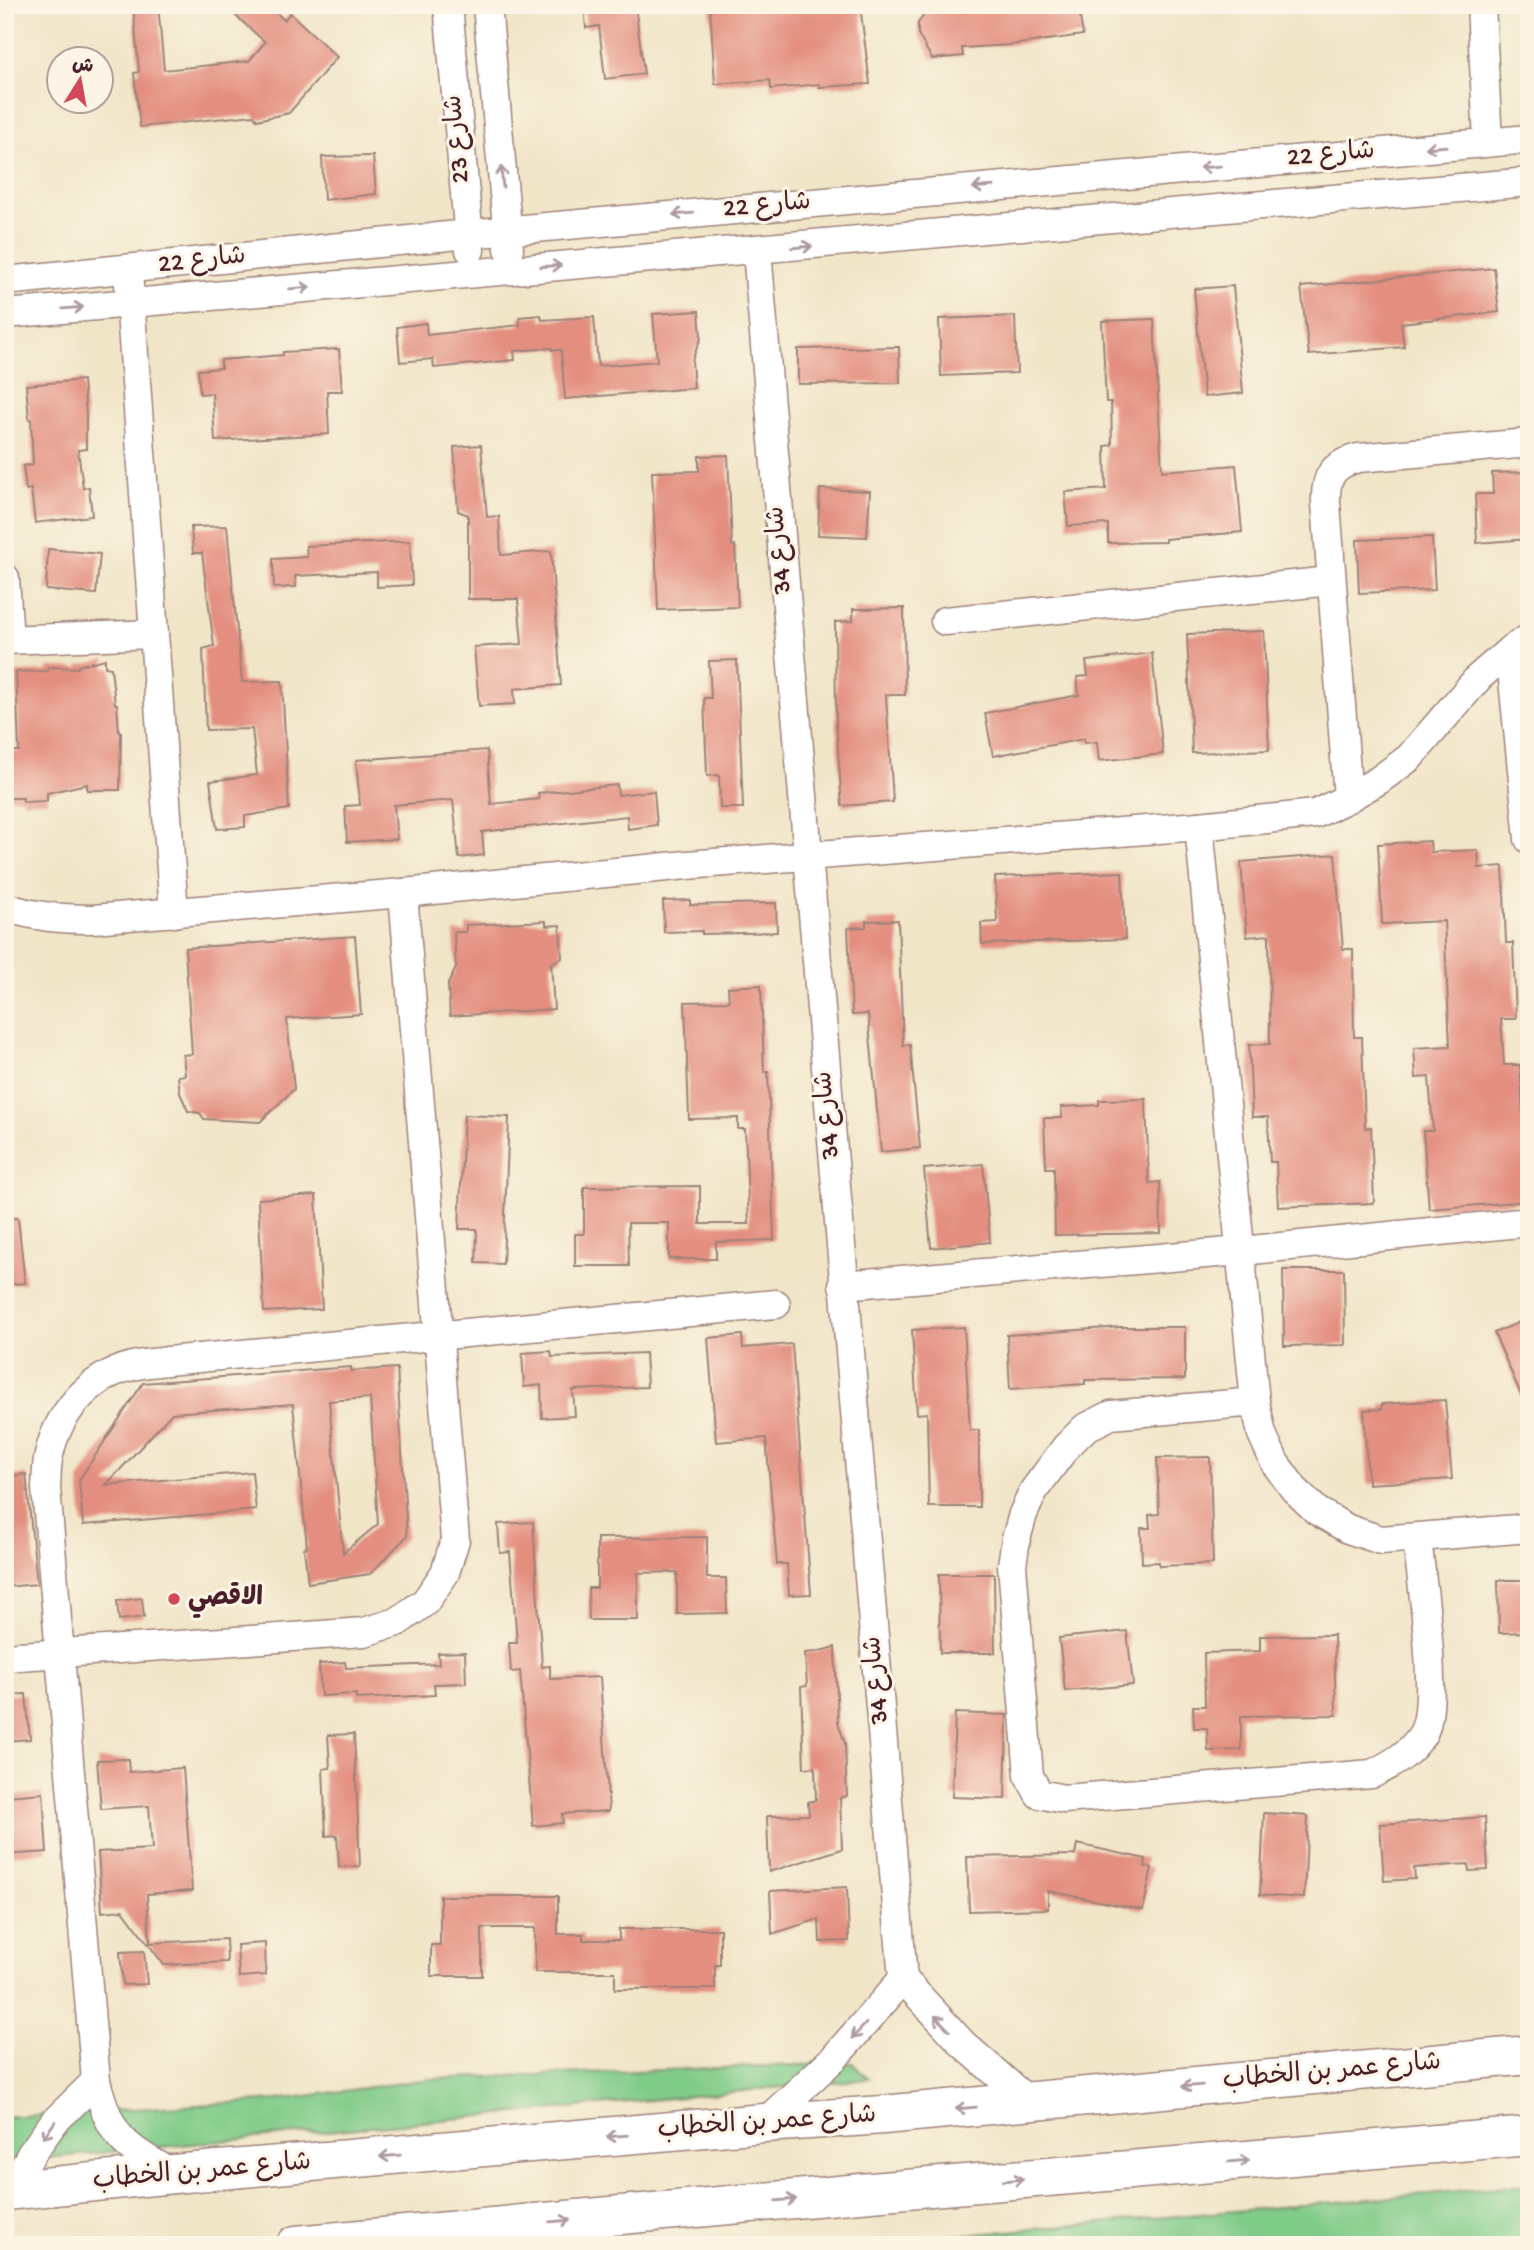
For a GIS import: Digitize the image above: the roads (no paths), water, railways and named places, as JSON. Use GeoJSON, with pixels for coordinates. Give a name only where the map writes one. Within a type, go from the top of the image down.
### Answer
{"type":"FeatureCollection","features":[{"type":"Feature","properties":{"kind":"street","name":"شارع 23"},"geometry":{"type":"LineString","coordinates":[[448,5],[473,273]]}},
{"type":"Feature","properties":{"kind":"street","name":"شارع 23"},"geometry":{"type":"LineString","coordinates":[[487,5],[511,269]]}},
{"type":"Feature","properties":{"kind":"street"},"geometry":{"type":"LineString","coordinates":[[1481,5],[1488,142]]}},
{"type":"Feature","properties":{"kind":"street","name":"شارع 22"},"geometry":{"type":"LineString","coordinates":[[5,281],[508,230],[1529,139]]}},
{"type":"Feature","properties":{"kind":"street","name":"شارع 22"},"geometry":{"type":"LineString","coordinates":[[5,314],[511,269],[757,251],[1529,182]]}},
{"type":"Feature","properties":{"kind":"street","name":"شارع 34"},"geometry":{"type":"LineString","coordinates":[[757,251],[903,1979]]}},
{"type":"Feature","properties":{"kind":"street"},"geometry":{"type":"LineString","coordinates":[[127,269],[174,913]]}},
{"type":"Feature","properties":{"kind":"street"},"geometry":{"type":"LineString","coordinates":[[1348,798],[1325,486],[1332,471],[1344,462],[1358,458],[1529,443]]}},
{"type":"Feature","properties":{"kind":"street"},"geometry":{"type":"LineString","coordinates":[[5,578],[7,640],[154,634]]}},
{"type":"Feature","properties":{"kind":"street"},"geometry":{"type":"LineString","coordinates":[[946,621],[1331,581]]}},
{"type":"Feature","properties":{"kind":"street"},"geometry":{"type":"LineString","coordinates":[[5,907],[34,916],[64,919],[174,913],[687,865],[1237,823],[1315,814],[1379,780],[1409,758],[1434,732],[1471,685],[1519,644]]}},
{"type":"Feature","properties":{"kind":"street"},"geometry":{"type":"LineString","coordinates":[[1519,644],[1529,839]]}},
{"type":"Feature","properties":{"kind":"street"},"geometry":{"type":"LineString","coordinates":[[1199,825],[1255,1402],[1262,1434],[1275,1463],[1294,1489],[1317,1511],[1348,1529],[1381,1540],[1529,1528]]}},
{"type":"Feature","properties":{"kind":"street"},"geometry":{"type":"LineString","coordinates":[[5,1657],[364,1632],[397,1622],[425,1602],[445,1573],[455,1541],[403,893]]}},
{"type":"Feature","properties":{"kind":"street"},"geometry":{"type":"LineString","coordinates":[[844,1285],[1241,1251],[1529,1222]]}},
{"type":"Feature","properties":{"kind":"street"},"geometry":{"type":"LineString","coordinates":[[173,2174],[124,2143],[111,2127],[96,2081],[46,1488],[48,1456],[58,1427],[76,1401],[100,1380],[128,1367],[167,1361],[776,1304]]}},
{"type":"Feature","properties":{"kind":"street"},"geometry":{"type":"LineString","coordinates":[[1255,1402],[1111,1415],[1085,1428],[1066,1447],[1034,1490],[1023,1514],[1012,1565],[1029,1776],[1039,1794],[1063,1800],[1371,1774],[1402,1759],[1424,1733],[1431,1700],[1417,1538]]}},
{"type":"Feature","properties":{"kind":"street"},"geometry":{"type":"LineString","coordinates":[[764,2123],[834,2058],[903,1979],[963,2044],[1029,2102]]}},
{"type":"Feature","properties":{"kind":"street","name":"شارع عمر بن الخطاب"},"geometry":{"type":"LineString","coordinates":[[9,2191],[173,2174],[883,2115],[1529,2055]]}},
{"type":"Feature","properties":{"kind":"street"},"geometry":{"type":"LineString","coordinates":[[9,2191],[54,2122],[96,2081]]}},
{"type":"Feature","properties":{"kind":"street"},"geometry":{"type":"LineString","coordinates":[[296,2245],[456,2237],[1529,2136]]}},
{"type":"Feature","properties":{"kind":"place","name":"الاقصي"},"geometry":{"type":"Point","coordinates":[174,1599]}}]}
